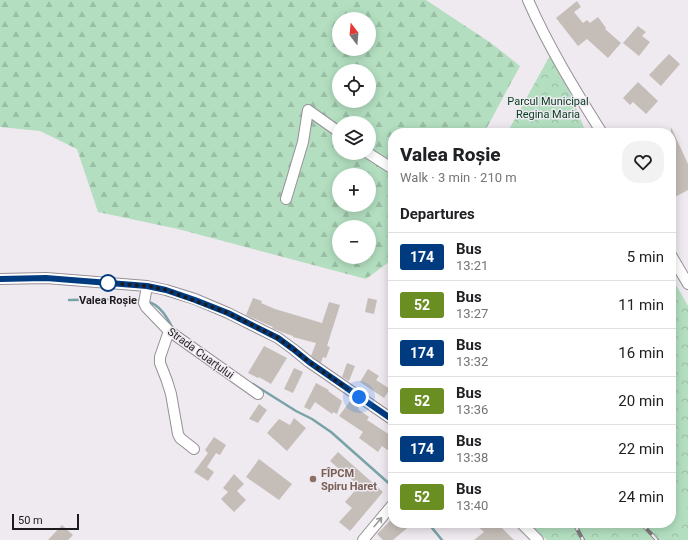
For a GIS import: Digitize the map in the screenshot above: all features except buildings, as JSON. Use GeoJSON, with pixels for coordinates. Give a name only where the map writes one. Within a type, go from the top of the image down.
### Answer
{"type":"FeatureCollection","features":[{"type":"Feature","properties":{"kind":"street"},"geometry":{"type":"LineString","coordinates":[[528,0],[563,70],[599,128]]}},
{"type":"Feature","properties":{"kind":"street"},"geometry":{"type":"LineString","coordinates":[[286,199],[303,142],[308,110],[332,127]]}},
{"type":"Feature","properties":{"kind":"street"},"geometry":{"type":"LineString","coordinates":[[376,158],[388,166]]}},
{"type":"Feature","properties":{"kind":"street"},"geometry":{"type":"LineString","coordinates":[[676,264],[688,284]]}},
{"type":"Feature","properties":{"kind":"street"},"geometry":{"type":"LineString","coordinates":[[0,279],[46,278],[147,286],[166,290],[195,300],[228,313],[264,330],[388,417]]}},
{"type":"Feature","properties":{"kind":"street","name":"Strada Cuarțului"},"geometry":{"type":"LineString","coordinates":[[147,286],[144,303],[169,331],[258,394]]}},
{"type":"Feature","properties":{"kind":"street"},"geometry":{"type":"LineString","coordinates":[[169,331],[160,357],[160,363],[171,394],[178,434],[180,438],[194,449]]}},
{"type":"Feature","properties":{"kind":"street"},"geometry":{"type":"LineString","coordinates":[[363,540],[388,510]]}},
{"type":"Feature","properties":{"kind":"street"},"geometry":{"type":"LineString","coordinates":[[526,528],[538,540]]}},
{"type":"Feature","properties":{"kind":"green space"},"geometry":{"type":"Polygon","coordinates":[[[0,0],[426,0],[491,43],[520,66],[487,128],[388,128],[388,263],[366,279],[178,229],[98,212],[77,149],[40,131],[0,127],[0,0]]]}},
{"type":"Feature","properties":{"kind":"green space","name":"Parcul Municipal Regina Maria"},"geometry":{"type":"Polygon","coordinates":[[[553,50],[584,128],[510,128],[553,50]]]}},
{"type":"Feature","properties":{"kind":"green space"},"geometry":{"type":"Polygon","coordinates":[[[676,285],[688,306],[688,540],[547,540],[534,528],[676,528],[676,285]]]}},
{"type":"Feature","properties":{"kind":"green space"},"geometry":{"type":"Polygon","coordinates":[[[676,494],[688,509],[688,514],[676,523],[676,494]]]}},
{"type":"Feature","properties":{"kind":"green space"},"geometry":{"type":"Polygon","coordinates":[[[653,528],[670,528],[660,536],[653,528]]]}},
{"type":"Feature","properties":{"kind":"waterway","name":"Valea Roșie"},"geometry":{"type":"LineString","coordinates":[[69,300],[130,299],[143,301]]}},
{"type":"Feature","properties":{"kind":"waterway","name":"Valea Roșie"},"geometry":{"type":"LineString","coordinates":[[148,302],[160,309],[173,329]]}},
{"type":"Feature","properties":{"kind":"waterway","name":"Valea Roșie"},"geometry":{"type":"LineString","coordinates":[[253,384],[331,432],[388,483]]}},
{"type":"Feature","properties":{"kind":"waterway","name":"Valea Roșie"},"geometry":{"type":"LineString","coordinates":[[432,528],[442,540]]}},
{"type":"Feature","properties":{"kind":"railway"},"geometry":{"type":"LineString","coordinates":[[577,528],[583,540]]}},
{"type":"Feature","properties":{"kind":"railway"},"geometry":{"type":"LineString","coordinates":[[646,528],[657,540]]}},
{"type":"Feature","properties":{"kind":"bus line","name":"174"},"geometry":{"type":"LineString","coordinates":[[0,279],[46,278],[147,286],[166,290],[195,300],[228,313],[278,338],[309,362],[388,417]]}},
{"type":"Feature","properties":{"kind":"place","name":"Valea Roșie"},"geometry":{"type":"Point","coordinates":[108,283]}},
{"type":"Feature","properties":{"kind":"place","name":"FÎPCM Spiru Haret"},"geometry":{"type":"Point","coordinates":[313,479]}},
{"type":"Feature","properties":{"kind":"route"},"geometry":{"type":"LineString","coordinates":[[108,283],[147,286],[166,290],[228,313],[278,338],[359,397]]}}]}
